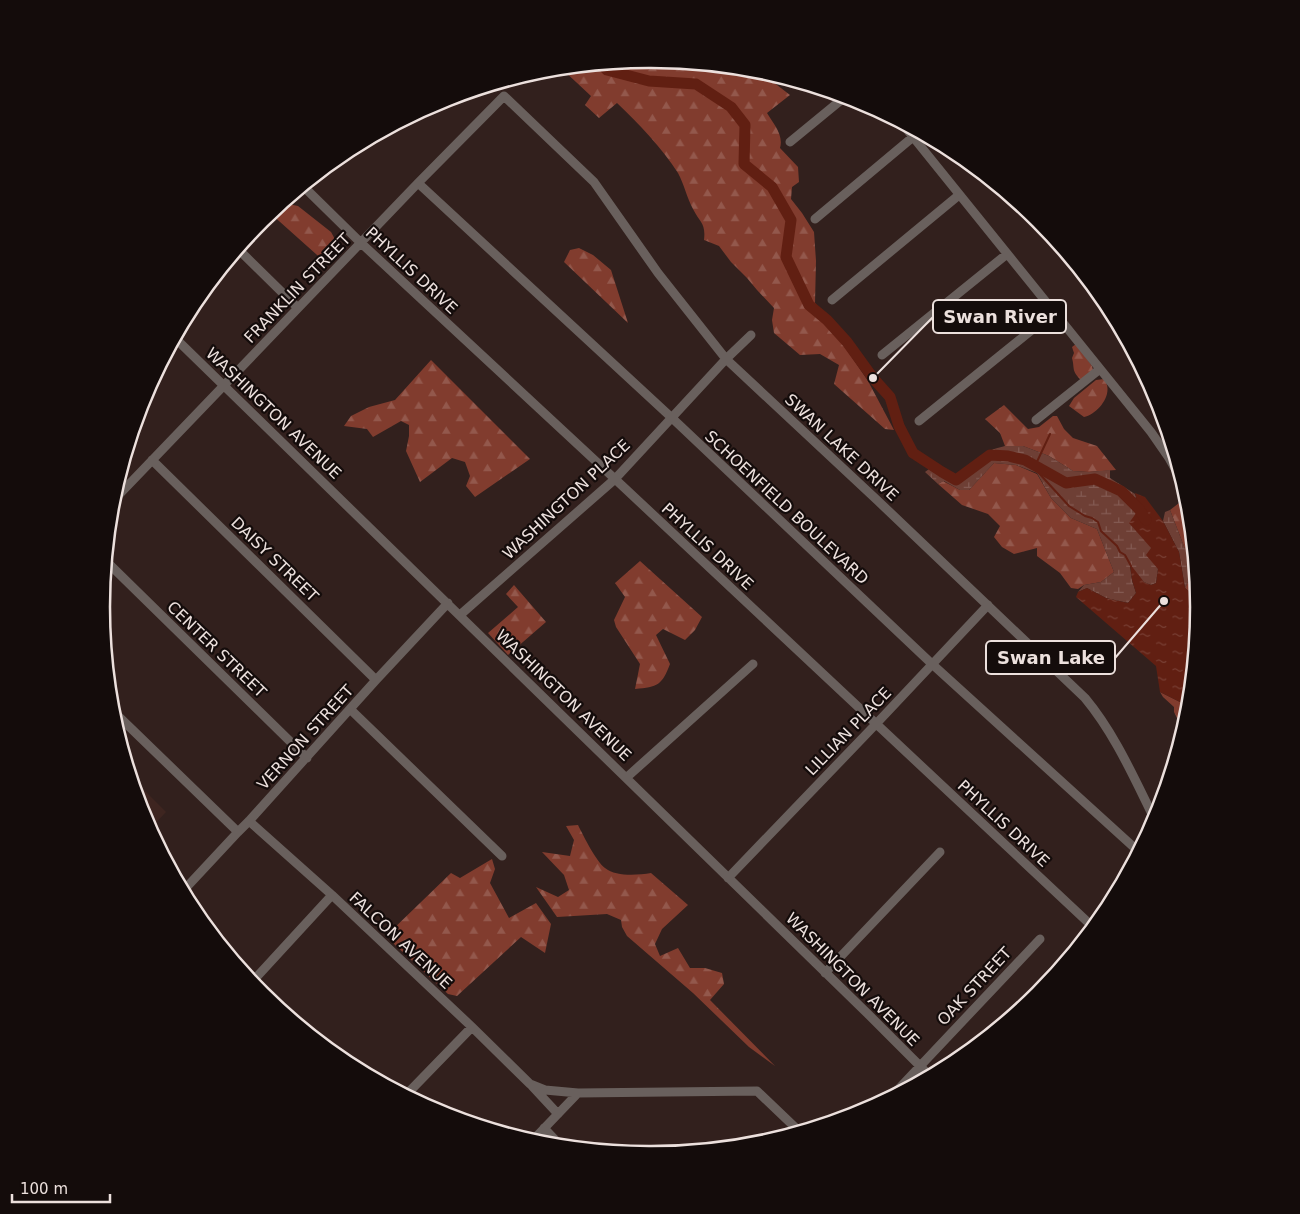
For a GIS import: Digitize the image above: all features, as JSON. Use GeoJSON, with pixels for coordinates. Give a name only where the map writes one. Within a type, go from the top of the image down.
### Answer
{"type":"FeatureCollection","features":[{"type":"Feature","properties":{"kind":"street","name":"FRANKLIN STREET"},"geometry":{"type":"LineString","coordinates":[[124,490],[418,182],[504,96]]}},
{"type":"Feature","properties":{"kind":"street","name":"SWAN LAKE DRIVE"},"geometry":{"type":"LineString","coordinates":[[504,96],[594,182],[658,273],[726,359],[1085,698],[1098,713],[1112,735],[1150,809]]}},
{"type":"Feature","properties":{"kind":"street"},"geometry":{"type":"LineString","coordinates":[[790,142],[839,102]]}},
{"type":"Feature","properties":{"kind":"street"},"geometry":{"type":"LineString","coordinates":[[815,218],[914,137],[1150,432],[1169,459]]}},
{"type":"Feature","properties":{"kind":"street","name":"SCHOENFIELD BOULEVARD"},"geometry":{"type":"LineString","coordinates":[[418,182],[672,418],[932,664],[1133,847]]}},
{"type":"Feature","properties":{"kind":"street","name":"PHYLLIS DRIVE"},"geometry":{"type":"LineString","coordinates":[[307,190],[361,243],[615,478],[1088,922]]}},
{"type":"Feature","properties":{"kind":"street"},"geometry":{"type":"LineString","coordinates":[[832,300],[959,195]]}},
{"type":"Feature","properties":{"kind":"street"},"geometry":{"type":"LineString","coordinates":[[242,253],[298,308]]}},
{"type":"Feature","properties":{"kind":"street"},"geometry":{"type":"LineString","coordinates":[[882,355],[1007,254]]}},
{"type":"Feature","properties":{"kind":"street"},"geometry":{"type":"LineString","coordinates":[[919,421],[1054,312]]}},
{"type":"Feature","properties":{"kind":"street","name":"WASHINGTON PLACE"},"geometry":{"type":"LineString","coordinates":[[460,615],[615,478],[726,359],[751,335]]}},
{"type":"Feature","properties":{"kind":"street","name":"WASHINGTON AVENUE"},"geometry":{"type":"LineString","coordinates":[[180,343],[925,1071]]}},
{"type":"Feature","properties":{"kind":"street"},"geometry":{"type":"LineString","coordinates":[[1036,420],[1100,369]]}},
{"type":"Feature","properties":{"kind":"street","name":"DAISY STREET"},"geometry":{"type":"LineString","coordinates":[[152,460],[376,680]]}},
{"type":"Feature","properties":{"kind":"street","name":"CENTER STREET"},"geometry":{"type":"LineString","coordinates":[[112,567],[306,758]]}},
{"type":"Feature","properties":{"kind":"street","name":"VERNON STREET"},"geometry":{"type":"LineString","coordinates":[[188,886],[250,821],[376,680],[448,603]]}},
{"type":"Feature","properties":{"kind":"street","name":"LILLIAN PLACE"},"geometry":{"type":"LineString","coordinates":[[728,878],[988,605]]}},
{"type":"Feature","properties":{"kind":"street"},"geometry":{"type":"LineString","coordinates":[[626,778],[753,664]]}},
{"type":"Feature","properties":{"kind":"street"},"geometry":{"type":"LineString","coordinates":[[350,709],[502,856]]}},
{"type":"Feature","properties":{"kind":"street"},"geometry":{"type":"LineString","coordinates":[[123,721],[238,832]]}},
{"type":"Feature","properties":{"kind":"street","name":"FALCON AVENUE"},"geometry":{"type":"LineString","coordinates":[[250,821],[472,1027],[558,1114]]}},
{"type":"Feature","properties":{"kind":"street"},"geometry":{"type":"LineString","coordinates":[[825,973],[940,852]]}},
{"type":"Feature","properties":{"kind":"street"},"geometry":{"type":"LineString","coordinates":[[257,976],[332,896]]}},
{"type":"Feature","properties":{"kind":"street","name":"OAK STREET"},"geometry":{"type":"LineString","coordinates":[[904,1083],[1040,938]]}},
{"type":"Feature","properties":{"kind":"street"},"geometry":{"type":"LineString","coordinates":[[410,1091],[472,1027]]}},
{"type":"Feature","properties":{"kind":"street","name":"FALCON AVENUE"},"geometry":{"type":"LineString","coordinates":[[530,1084],[545,1090],[578,1093],[757,1091],[794,1127]]}},
{"type":"Feature","properties":{"kind":"street"},"geometry":{"type":"LineString","coordinates":[[538,1134],[578,1093]]}},
{"type":"Feature","properties":{"kind":"street"},"geometry":{"type":"LineString","coordinates":[[544,1128],[553,1137]]}},
{"type":"Feature","properties":{"kind":"shaded area"},"geometry":{"type":"Polygon","coordinates":[[[142,788],[166,812],[156,823],[142,788]]]}},
{"type":"Feature","properties":{"kind":"green space"},"geometry":{"type":"Polygon","coordinates":[[[650,68],[720,72],[773,82],[790,95],[767,113],[781,138],[780,148],[798,167],[799,182],[792,187],[791,199],[814,232],[816,261],[815,303],[868,381],[894,430],[885,429],[834,384],[839,365],[820,354],[800,355],[774,333],[772,320],[774,308],[731,262],[719,246],[704,240],[702,223],[691,205],[678,173],[665,154],[617,103],[599,118],[585,105],[591,96],[568,74],[615,69],[650,68]]]}},
{"type":"Feature","properties":{"kind":"green space"},"geometry":{"type":"Polygon","coordinates":[[[290,204],[298,206],[331,232],[337,243],[337,250],[326,263],[276,219],[290,204]]]}},
{"type":"Feature","properties":{"kind":"green space"},"geometry":{"type":"Polygon","coordinates":[[[579,248],[593,255],[611,270],[628,323],[564,262],[570,250],[579,248]]]}},
{"type":"Feature","properties":{"kind":"green space"},"geometry":{"type":"Polygon","coordinates":[[[1076,344],[1093,370],[1081,380],[1075,372],[1072,358],[1074,353],[1072,347],[1076,344]]]}},
{"type":"Feature","properties":{"kind":"green space"},"geometry":{"type":"Polygon","coordinates":[[[431,360],[530,459],[475,497],[466,486],[470,476],[465,462],[452,458],[420,482],[406,451],[409,425],[401,421],[373,437],[367,429],[344,426],[351,416],[369,407],[395,400],[431,360]]]}},
{"type":"Feature","properties":{"kind":"green space"},"geometry":{"type":"Polygon","coordinates":[[[1104,379],[1107,385],[1106,396],[1095,412],[1084,417],[1069,406],[1074,398],[1096,380],[1104,379]]]}},
{"type":"Feature","properties":{"kind":"green space"},"geometry":{"type":"Polygon","coordinates":[[[1004,405],[1028,429],[1039,427],[1053,416],[1057,416],[1064,429],[1073,438],[1097,446],[1116,470],[1073,471],[1049,456],[1023,446],[1005,446],[1000,433],[985,419],[1004,405]]]}},
{"type":"Feature","properties":{"kind":"green space"},"geometry":{"type":"Polygon","coordinates":[[[1005,446],[1023,446],[1049,456],[1073,471],[1110,470],[1110,478],[1135,494],[1158,569],[1156,583],[1151,585],[1144,582],[1130,566],[1136,593],[1128,603],[1106,598],[1087,588],[1078,592],[1084,585],[1101,582],[1114,572],[1097,529],[1071,518],[1051,498],[1037,473],[1016,465],[994,463],[969,490],[960,490],[944,481],[938,484],[925,472],[933,466],[950,476],[959,475],[983,454],[1005,446]]]}},
{"type":"Feature","properties":{"kind":"green space"},"geometry":{"type":"Polygon","coordinates":[[[994,463],[1016,465],[1037,474],[1051,498],[1071,518],[1097,529],[1114,572],[1101,582],[1084,585],[1078,589],[1071,588],[1060,573],[1037,556],[1037,548],[1014,554],[1002,547],[994,537],[1000,526],[988,514],[962,505],[938,484],[943,481],[960,490],[969,490],[994,463]]]}},
{"type":"Feature","properties":{"kind":"green space"},"geometry":{"type":"Polygon","coordinates":[[[1179,503],[1186,552],[1170,510],[1179,503]]]}},
{"type":"Feature","properties":{"kind":"green space"},"geometry":{"type":"Polygon","coordinates":[[[1170,510],[1186,552],[1188,578],[1185,588],[1179,552],[1163,521],[1165,512],[1170,510]]]}},
{"type":"Feature","properties":{"kind":"green space"},"geometry":{"type":"Polygon","coordinates":[[[640,561],[702,617],[695,630],[685,640],[663,629],[656,635],[670,664],[658,684],[635,689],[640,664],[616,627],[614,620],[625,597],[615,583],[640,561]]]}},
{"type":"Feature","properties":{"kind":"green space"},"geometry":{"type":"Polygon","coordinates":[[[1188,578],[1189,591],[1185,588],[1188,578]]]}},
{"type":"Feature","properties":{"kind":"green space"},"geometry":{"type":"Polygon","coordinates":[[[514,585],[546,622],[508,655],[488,633],[518,607],[506,594],[514,585]]]}},
{"type":"Feature","properties":{"kind":"green space"},"geometry":{"type":"Polygon","coordinates":[[[1160,692],[1181,702],[1177,719],[1174,707],[1160,692]]]}},
{"type":"Feature","properties":{"kind":"green space"},"geometry":{"type":"Polygon","coordinates":[[[578,825],[594,854],[605,868],[621,874],[651,873],[688,905],[662,929],[655,944],[660,956],[678,948],[690,968],[705,968],[722,973],[724,984],[710,1000],[775,1066],[749,1047],[693,993],[627,936],[622,927],[621,920],[607,914],[557,917],[536,887],[558,897],[569,890],[564,875],[542,852],[570,856],[574,840],[566,826],[578,825]]]}},
{"type":"Feature","properties":{"kind":"green space"},"geometry":{"type":"Polygon","coordinates":[[[492,859],[495,869],[490,883],[509,918],[536,903],[551,924],[545,953],[521,937],[457,996],[448,994],[394,944],[388,934],[451,873],[460,878],[492,859]]]}},
{"type":"Feature","properties":{"kind":"water"},"geometry":{"type":"Polygon","coordinates":[[[1135,493],[1145,497],[1163,521],[1179,552],[1185,588],[1189,591],[1188,642],[1181,702],[1160,692],[1156,666],[1076,597],[1078,592],[1087,588],[1106,598],[1128,603],[1136,593],[1130,564],[1144,582],[1151,585],[1156,583],[1158,569],[1146,555],[1151,548],[1129,523],[1139,509],[1135,493]]]}},
{"type":"Feature","properties":{"kind":"waterway"},"geometry":{"type":"LineString","coordinates":[[607,70],[649,81],[696,84],[731,107],[745,125],[744,164],[772,187],[791,220],[786,257],[809,305],[827,320],[847,342],[873,378],[890,397],[899,426],[913,453],[956,480],[990,455],[1008,456],[1025,460],[1066,483],[1095,479],[1121,491],[1139,509],[1146,520]]}},
{"type":"Feature","properties":{"kind":"waterway"},"geometry":{"type":"LineString","coordinates":[[1050,434],[1035,466],[1037,471],[1069,506],[1098,522],[1101,531],[1125,555],[1131,566]]}},
{"type":"Feature","properties":{"kind":"place","name":"Swan River"},"geometry":{"type":"Point","coordinates":[873,378]}},
{"type":"Feature","properties":{"kind":"place","name":"Swan Lake"},"geometry":{"type":"Point","coordinates":[1164,601]}}]}
